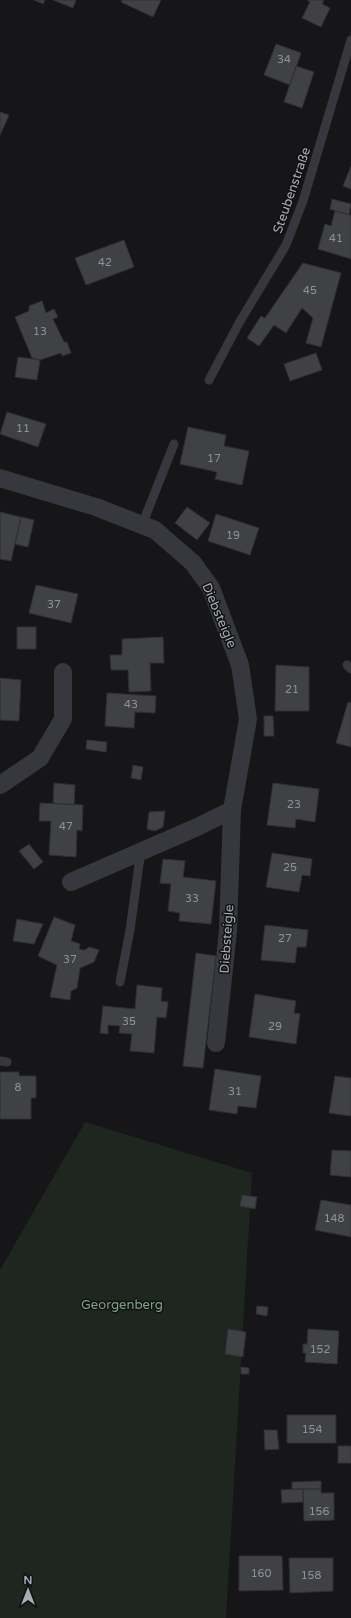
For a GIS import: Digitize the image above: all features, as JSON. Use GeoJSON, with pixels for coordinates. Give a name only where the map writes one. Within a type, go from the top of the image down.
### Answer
{"type":"FeatureCollection","features":[{"type":"Feature","properties":{"kind":"street","name":"Diebsteigle"},"geometry":{"type":"LineString","coordinates":[[0,478],[96,507],[155,530],[193,563],[210,588],[240,665],[248,719],[232,810],[228,931],[216,1043]]}},
{"type":"Feature","properties":{"kind":"street"},"geometry":{"type":"LineString","coordinates":[[0,785],[40,758],[63,719],[63,672]]}},
{"type":"Feature","properties":{"kind":"street"},"geometry":{"type":"LineString","coordinates":[[70,882],[141,850],[195,828],[232,810]]}},
{"type":"Feature","properties":{"kind":"lane","name":"Steubenstraße"},"geometry":{"type":"LineString","coordinates":[[209,380],[242,317],[286,245],[303,201],[351,40]]}},
{"type":"Feature","properties":{"kind":"lane"},"geometry":{"type":"LineString","coordinates":[[142,525],[174,444]]}},
{"type":"Feature","properties":{"kind":"lane"},"geometry":{"type":"LineString","coordinates":[[120,982],[130,930],[141,850]]}},
{"type":"Feature","properties":{"kind":"green space","name":"Georgenberg"},"geometry":{"type":"Polygon","coordinates":[[[85,1122],[252,1173],[226,1618],[0,1618],[0,1270],[85,1122]]]}},
{"type":"Feature","properties":{"kind":"building"},"geometry":{"type":"Polygon","coordinates":[[[34,0],[45,0],[43,4],[34,0]]]}},
{"type":"Feature","properties":{"kind":"building"},"geometry":{"type":"Polygon","coordinates":[[[53,0],[76,0],[73,8],[53,0]]]}},
{"type":"Feature","properties":{"kind":"building"},"geometry":{"type":"Polygon","coordinates":[[[122,0],[161,0],[153,17],[121,2],[122,0]]]}},
{"type":"Feature","properties":{"kind":"building"},"geometry":{"type":"Polygon","coordinates":[[[307,0],[324,0],[322,4],[330,8],[321,27],[302,18],[310,2],[307,0]]]}},
{"type":"Feature","properties":{"kind":"building"},"geometry":{"type":"Polygon","coordinates":[[[276,44],[301,53],[290,85],[264,75],[276,44]]]}},
{"type":"Feature","properties":{"kind":"building"},"geometry":{"type":"Polygon","coordinates":[[[296,66],[314,72],[302,108],[284,102],[296,66]]]}},
{"type":"Feature","properties":{"kind":"building"},"geometry":{"type":"Polygon","coordinates":[[[0,112],[9,115],[0,135],[0,112]]]}},
{"type":"Feature","properties":{"kind":"building"},"geometry":{"type":"Polygon","coordinates":[[[351,166],[351,189],[343,186],[351,166]]]}},
{"type":"Feature","properties":{"kind":"building"},"geometry":{"type":"Polygon","coordinates":[[[332,199],[351,204],[349,215],[330,209],[332,199]]]}},
{"type":"Feature","properties":{"kind":"building"},"geometry":{"type":"Polygon","coordinates":[[[335,211],[351,215],[351,259],[318,249],[325,224],[331,226],[335,211]]]}},
{"type":"Feature","properties":{"kind":"building"},"geometry":{"type":"Polygon","coordinates":[[[124,240],[134,267],[86,285],[75,258],[124,240]]]}},
{"type":"Feature","properties":{"kind":"building"},"geometry":{"type":"Polygon","coordinates":[[[303,263],[341,273],[321,347],[306,343],[313,318],[302,308],[286,333],[274,325],[259,346],[247,338],[261,316],[265,318],[303,263]]]}},
{"type":"Feature","properties":{"kind":"building"},"geometry":{"type":"Polygon","coordinates":[[[42,301],[46,313],[54,309],[58,317],[53,319],[64,342],[67,342],[71,353],[62,356],[61,353],[40,360],[32,358],[15,317],[29,311],[29,306],[42,301]]]}},
{"type":"Feature","properties":{"kind":"building"},"geometry":{"type":"Polygon","coordinates":[[[316,353],[322,370],[290,381],[284,364],[316,353]]]}},
{"type":"Feature","properties":{"kind":"building"},"geometry":{"type":"Polygon","coordinates":[[[18,357],[40,360],[37,380],[15,377],[18,357]]]}},
{"type":"Feature","properties":{"kind":"building"},"geometry":{"type":"Polygon","coordinates":[[[7,412],[46,424],[38,447],[0,434],[7,412]]]}},
{"type":"Feature","properties":{"kind":"building"},"geometry":{"type":"Polygon","coordinates":[[[188,427],[226,435],[224,446],[249,451],[242,485],[215,479],[217,472],[180,464],[188,427]]]}},
{"type":"Feature","properties":{"kind":"building"},"geometry":{"type":"Polygon","coordinates":[[[187,507],[210,523],[197,540],[175,523],[187,507]]]}},
{"type":"Feature","properties":{"kind":"building"},"geometry":{"type":"Polygon","coordinates":[[[0,512],[21,517],[11,561],[0,559],[0,512]]]}},
{"type":"Feature","properties":{"kind":"building"},"geometry":{"type":"Polygon","coordinates":[[[216,514],[259,528],[250,555],[208,541],[216,514]]]}},
{"type":"Feature","properties":{"kind":"building"},"geometry":{"type":"Polygon","coordinates":[[[21,517],[34,520],[28,547],[15,544],[21,517]]]}},
{"type":"Feature","properties":{"kind":"building"},"geometry":{"type":"Polygon","coordinates":[[[36,585],[78,594],[71,623],[29,613],[36,585]]]}},
{"type":"Feature","properties":{"kind":"building"},"geometry":{"type":"Polygon","coordinates":[[[17,627],[36,627],[36,649],[17,649],[17,627]]]}},
{"type":"Feature","properties":{"kind":"building"},"geometry":{"type":"Polygon","coordinates":[[[163,637],[164,663],[150,663],[151,691],[129,692],[128,670],[111,670],[110,655],[122,655],[122,639],[163,637]]]}},
{"type":"Feature","properties":{"kind":"building"},"geometry":{"type":"Polygon","coordinates":[[[276,665],[309,667],[309,711],[275,711],[276,665]]]}},
{"type":"Feature","properties":{"kind":"building"},"geometry":{"type":"Polygon","coordinates":[[[0,678],[21,680],[19,721],[0,720],[0,678]]]}},
{"type":"Feature","properties":{"kind":"building"},"geometry":{"type":"Polygon","coordinates":[[[107,693],[156,696],[155,713],[135,712],[134,728],[105,726],[107,693]]]}},
{"type":"Feature","properties":{"kind":"building"},"geometry":{"type":"Polygon","coordinates":[[[348,702],[351,703],[351,747],[336,743],[348,702]]]}},
{"type":"Feature","properties":{"kind":"building"},"geometry":{"type":"Polygon","coordinates":[[[264,716],[273,716],[274,736],[264,736],[264,716]]]}},
{"type":"Feature","properties":{"kind":"building"},"geometry":{"type":"Polygon","coordinates":[[[87,740],[107,742],[106,752],[86,749],[87,740]]]}},
{"type":"Feature","properties":{"kind":"building"},"geometry":{"type":"Polygon","coordinates":[[[133,765],[143,767],[141,780],[131,778],[133,765]]]}},
{"type":"Feature","properties":{"kind":"building"},"geometry":{"type":"Polygon","coordinates":[[[54,783],[75,785],[74,805],[53,803],[54,783]]]}},
{"type":"Feature","properties":{"kind":"building"},"geometry":{"type":"Polygon","coordinates":[[[273,783],[319,789],[315,822],[296,819],[295,828],[267,825],[273,783]]]}},
{"type":"Feature","properties":{"kind":"building"},"geometry":{"type":"Polygon","coordinates":[[[40,803],[83,805],[82,831],[77,830],[76,857],[49,855],[51,821],[39,821],[40,803]]]}},
{"type":"Feature","properties":{"kind":"building"},"geometry":{"type":"Polygon","coordinates":[[[165,811],[163,827],[155,831],[147,829],[149,812],[165,811]]]}},
{"type":"Feature","properties":{"kind":"building"},"geometry":{"type":"Polygon","coordinates":[[[29,844],[43,862],[34,869],[19,851],[29,844]]]}},
{"type":"Feature","properties":{"kind":"building"},"geometry":{"type":"Polygon","coordinates":[[[272,853],[312,859],[310,876],[302,875],[299,892],[266,887],[272,853]]]}},
{"type":"Feature","properties":{"kind":"building"},"geometry":{"type":"Polygon","coordinates":[[[163,859],[185,861],[183,877],[216,881],[211,924],[179,921],[180,913],[168,911],[171,884],[160,883],[163,859]]]}},
{"type":"Feature","properties":{"kind":"building"},"geometry":{"type":"Polygon","coordinates":[[[54,917],[75,925],[71,941],[80,944],[79,949],[85,950],[89,947],[99,950],[94,962],[80,968],[77,988],[71,991],[70,1000],[50,997],[57,965],[38,956],[54,917]]]}},
{"type":"Feature","properties":{"kind":"building"},"geometry":{"type":"Polygon","coordinates":[[[17,919],[43,924],[34,944],[13,941],[17,919]]]}},
{"type":"Feature","properties":{"kind":"building"},"geometry":{"type":"Polygon","coordinates":[[[265,925],[308,930],[306,947],[297,947],[295,963],[261,960],[265,925]]]}},
{"type":"Feature","properties":{"kind":"building"},"geometry":{"type":"Polygon","coordinates":[[[196,953],[216,956],[203,1068],[183,1066],[196,953]]]}},
{"type":"Feature","properties":{"kind":"building"},"geometry":{"type":"Polygon","coordinates":[[[137,985],[162,988],[161,1001],[168,1002],[166,1018],[157,1017],[154,1053],[130,1051],[132,1034],[119,1033],[120,1026],[108,1025],[108,1034],[100,1033],[103,1006],[135,1009],[137,985]]]}},
{"type":"Feature","properties":{"kind":"building"},"geometry":{"type":"Polygon","coordinates":[[[255,994],[296,1001],[294,1013],[300,1014],[296,1044],[249,1037],[255,994]]]}},
{"type":"Feature","properties":{"kind":"building"},"geometry":{"type":"Polygon","coordinates":[[[215,1069],[261,1076],[256,1108],[238,1106],[237,1114],[209,1110],[215,1069]]]}},
{"type":"Feature","properties":{"kind":"building"},"geometry":{"type":"Polygon","coordinates":[[[0,1072],[19,1072],[19,1076],[36,1076],[36,1098],[31,1098],[31,1119],[0,1119],[0,1072]]]}},
{"type":"Feature","properties":{"kind":"building"},"geometry":{"type":"Polygon","coordinates":[[[335,1076],[351,1078],[351,1116],[329,1113],[335,1076]]]}},
{"type":"Feature","properties":{"kind":"building"},"geometry":{"type":"Polygon","coordinates":[[[332,1150],[351,1151],[351,1177],[330,1175],[332,1150]]]}},
{"type":"Feature","properties":{"kind":"building"},"geometry":{"type":"Polygon","coordinates":[[[242,1195],[257,1197],[255,1209],[240,1206],[242,1195]]]}},
{"type":"Feature","properties":{"kind":"building"},"geometry":{"type":"Polygon","coordinates":[[[321,1200],[351,1205],[351,1237],[315,1230],[321,1200]]]}},
{"type":"Feature","properties":{"kind":"building"},"geometry":{"type":"Polygon","coordinates":[[[257,1306],[268,1307],[267,1316],[256,1314],[257,1306]]]}},
{"type":"Feature","properties":{"kind":"building"},"geometry":{"type":"Polygon","coordinates":[[[228,1329],[246,1332],[243,1357],[225,1354],[228,1329]]]}},
{"type":"Feature","properties":{"kind":"building"},"geometry":{"type":"Polygon","coordinates":[[[308,1329],[339,1331],[337,1364],[305,1362],[306,1353],[303,1353],[303,1344],[307,1344],[308,1329]]]}},
{"type":"Feature","properties":{"kind":"building"},"geometry":{"type":"Polygon","coordinates":[[[241,1367],[249,1368],[249,1374],[241,1374],[241,1367]]]}},
{"type":"Feature","properties":{"kind":"building"},"geometry":{"type":"Polygon","coordinates":[[[287,1415],[336,1415],[336,1443],[287,1443],[287,1415]]]}},
{"type":"Feature","properties":{"kind":"building"},"geometry":{"type":"Polygon","coordinates":[[[264,1430],[277,1430],[279,1449],[265,1450],[264,1430]]]}},
{"type":"Feature","properties":{"kind":"building"},"geometry":{"type":"Polygon","coordinates":[[[338,1446],[351,1446],[351,1463],[338,1463],[338,1446]]]}},
{"type":"Feature","properties":{"kind":"building"},"geometry":{"type":"Polygon","coordinates":[[[321,1481],[321,1489],[292,1489],[292,1482],[321,1481]]]}},
{"type":"Feature","properties":{"kind":"building"},"geometry":{"type":"Polygon","coordinates":[[[303,1489],[321,1489],[321,1493],[334,1493],[334,1520],[304,1521],[303,1489]]]}},
{"type":"Feature","properties":{"kind":"building"},"geometry":{"type":"Polygon","coordinates":[[[303,1489],[303,1502],[282,1503],[281,1490],[303,1489]]]}},
{"type":"Feature","properties":{"kind":"building"},"geometry":{"type":"Polygon","coordinates":[[[239,1556],[282,1556],[283,1590],[239,1591],[239,1556]]]}},
{"type":"Feature","properties":{"kind":"building"},"geometry":{"type":"Polygon","coordinates":[[[289,1558],[333,1558],[333,1591],[290,1593],[289,1558]]]}}]}
